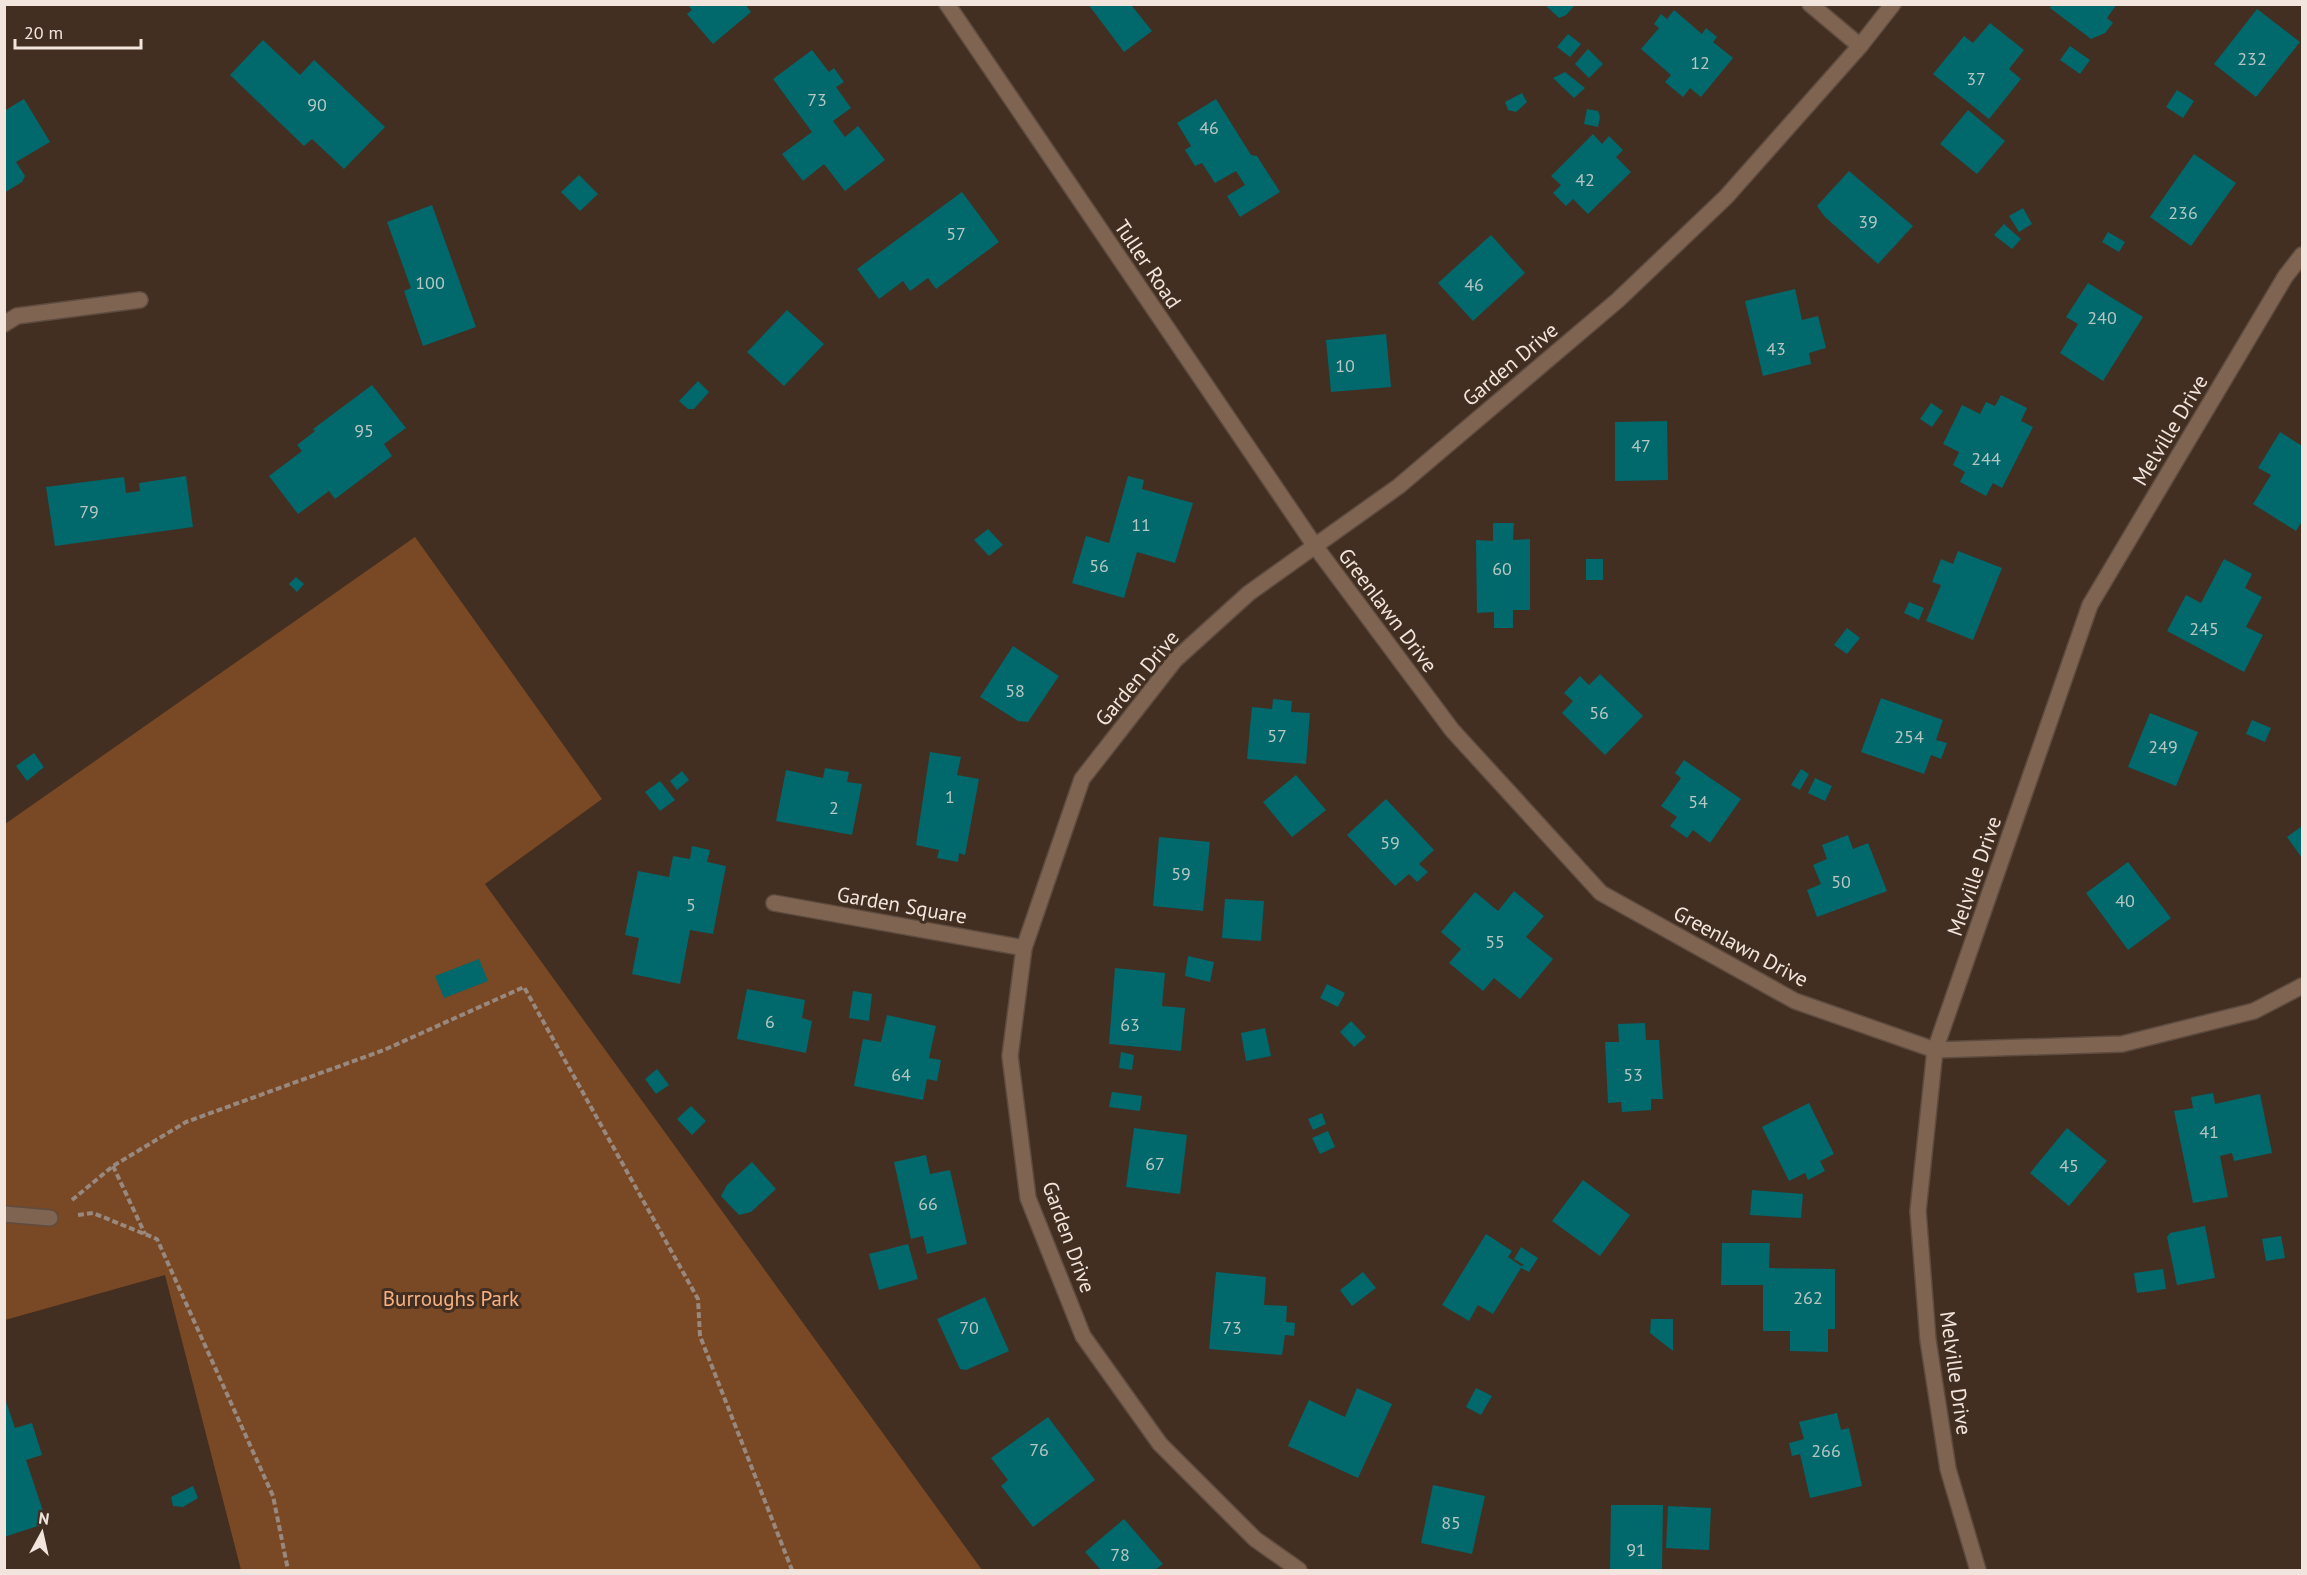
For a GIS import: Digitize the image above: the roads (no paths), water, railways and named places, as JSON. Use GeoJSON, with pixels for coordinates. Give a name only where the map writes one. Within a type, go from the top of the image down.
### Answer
{"type":"FeatureCollection","features":[{"type":"Feature","properties":{"kind":"street","name":"Tuller Road"},"geometry":{"type":"LineString","coordinates":[[947,4],[1315,546]]}},
{"type":"Feature","properties":{"kind":"street"},"geometry":{"type":"LineString","coordinates":[[1810,4],[1860,46]]}},
{"type":"Feature","properties":{"kind":"street","name":"Garden Drive"},"geometry":{"type":"LineString","coordinates":[[1299,1570],[1255,1539],[1160,1444],[1083,1336],[1028,1198],[1010,1056],[1023,948],[1082,778],[1175,660],[1249,593],[1399,486],[1618,300],[1726,197],[1860,46],[1893,4]]}},
{"type":"Feature","properties":{"kind":"street","name":"Melville Drive"},"geometry":{"type":"LineString","coordinates":[[1978,1570],[1948,1469],[1928,1340],[1918,1211],[1935,1050],[2090,605],[2284,277],[2302,255]]}},
{"type":"Feature","properties":{"kind":"street"},"geometry":{"type":"LineString","coordinates":[[4,324],[17,316],[140,300]]}},
{"type":"Feature","properties":{"kind":"street","name":"Greenlawn Drive"},"geometry":{"type":"LineString","coordinates":[[1315,546],[1452,730],[1601,893],[1795,1001],[1935,1050],[2122,1044],[2254,1011],[2302,986]]}},
{"type":"Feature","properties":{"kind":"street","name":"Garden Square"},"geometry":{"type":"LineString","coordinates":[[774,903],[1023,948]]}},
{"type":"Feature","properties":{"kind":"street"},"geometry":{"type":"LineString","coordinates":[[4,1214],[50,1218]]}},
{"type":"Feature","properties":{"kind":"park label","name":"Burroughs Park"},"geometry":{"type":"Point","coordinates":[451,1298]}}]}
